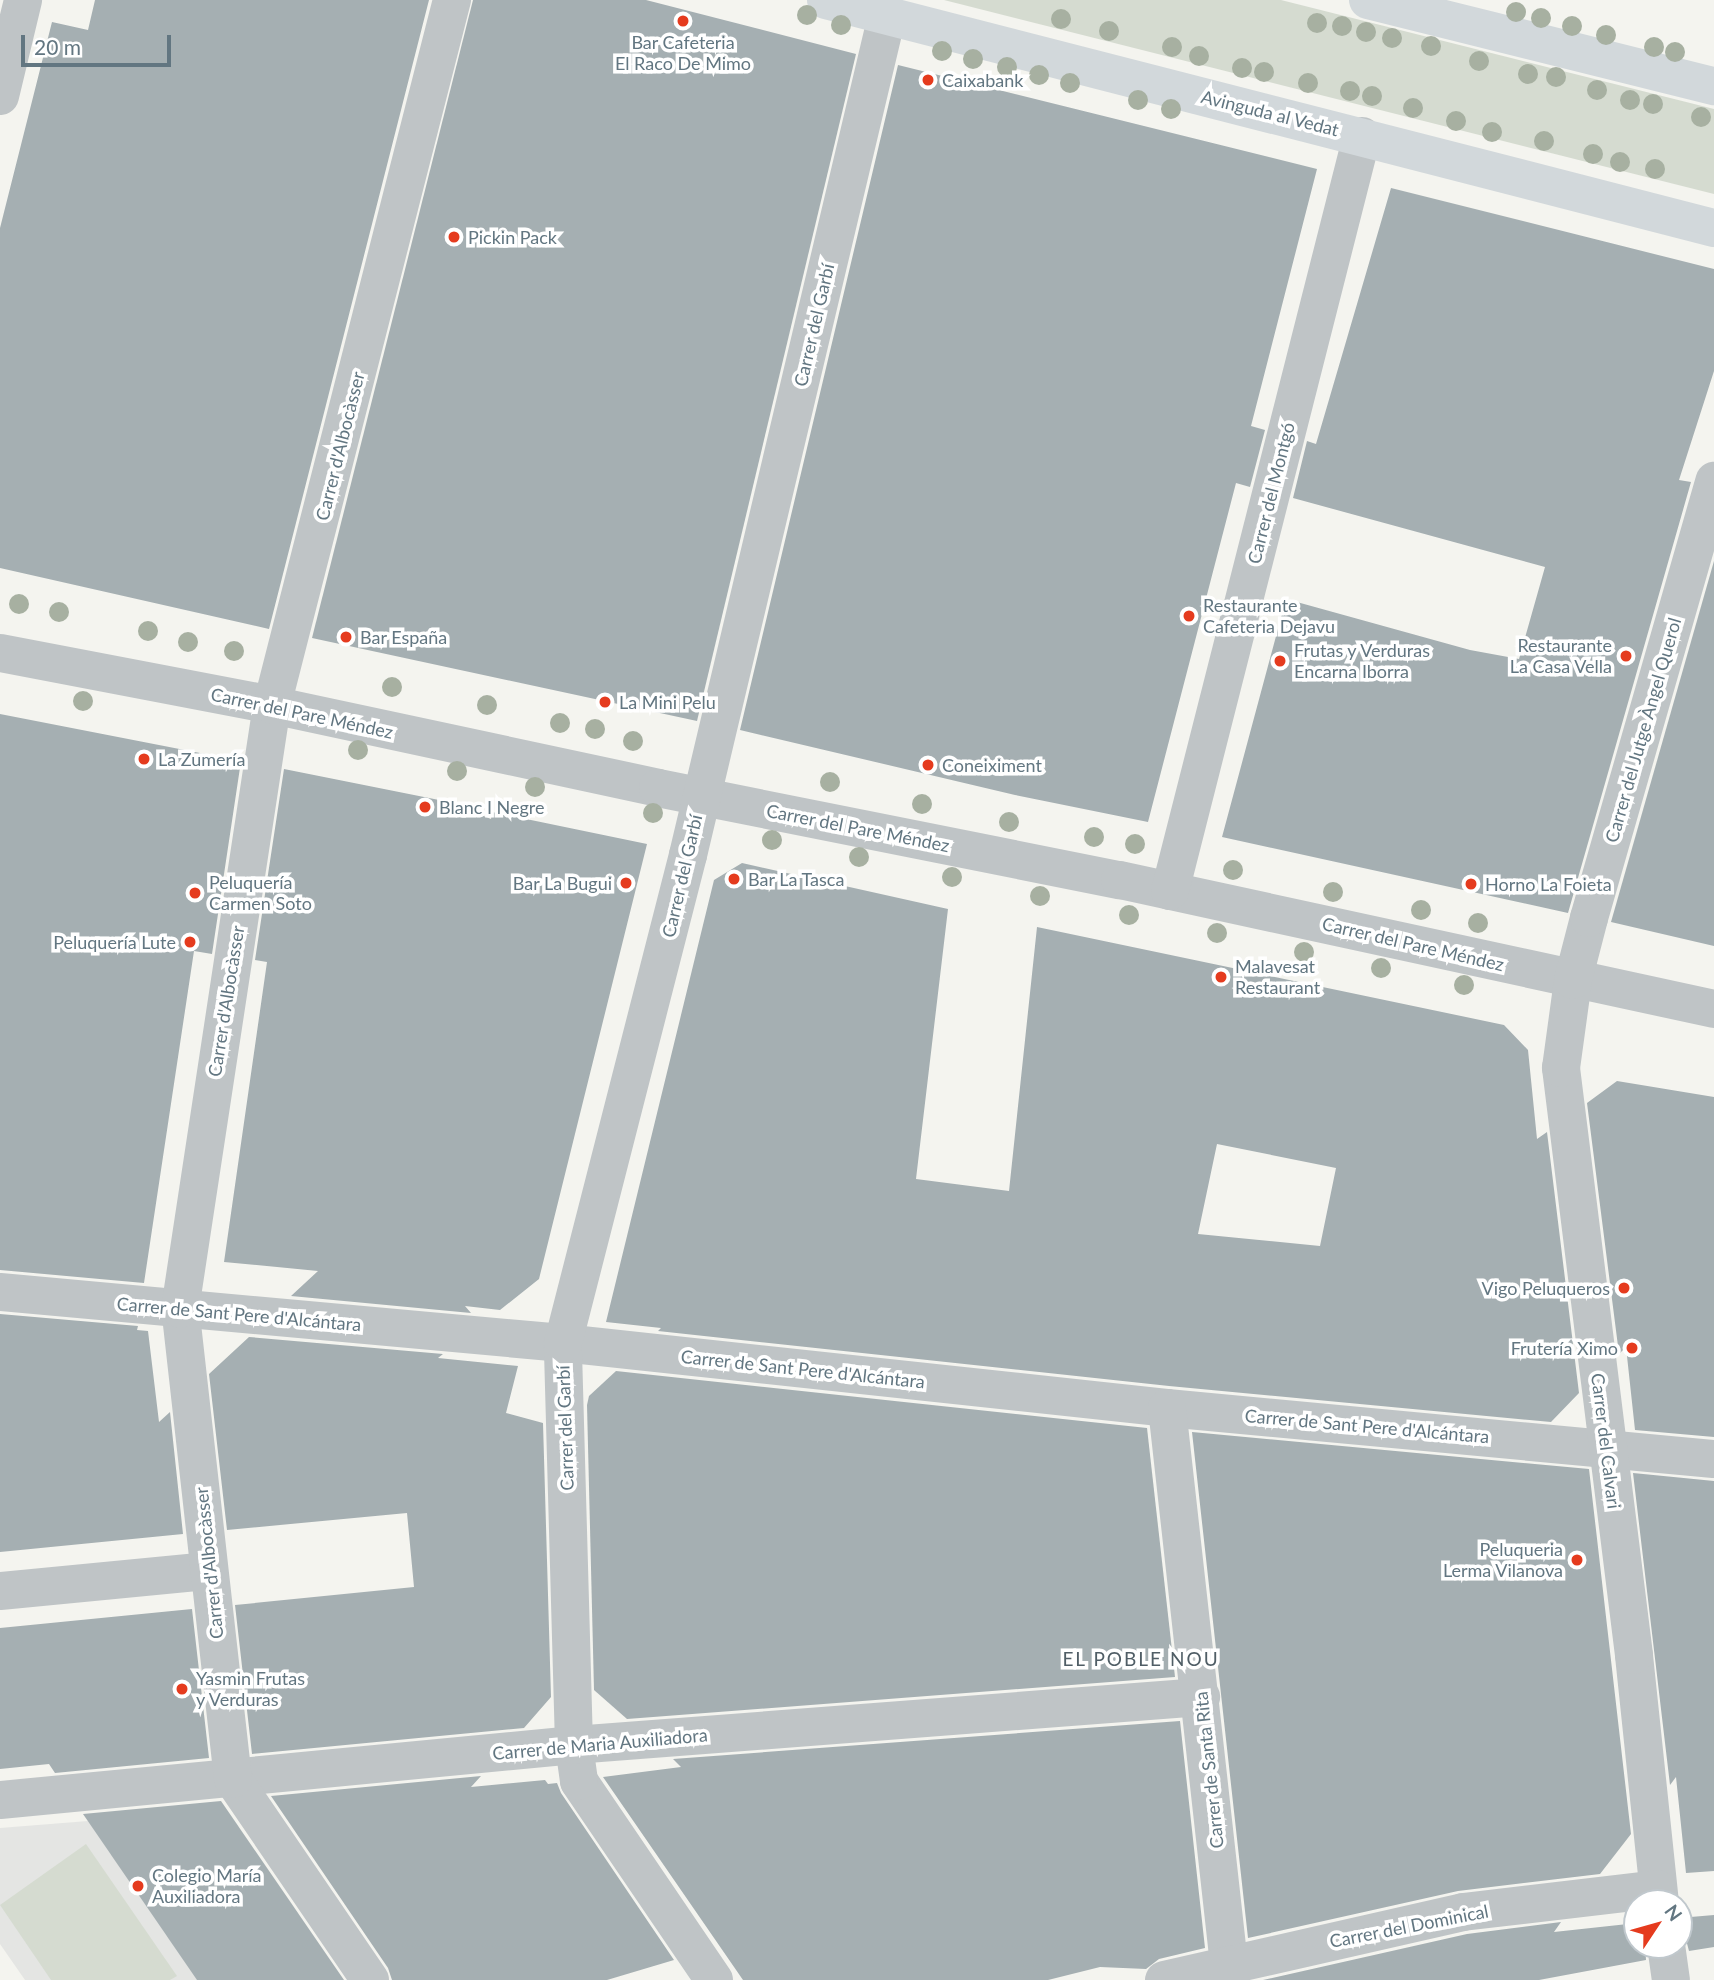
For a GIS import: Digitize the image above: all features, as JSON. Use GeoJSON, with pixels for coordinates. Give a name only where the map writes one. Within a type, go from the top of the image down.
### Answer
{"type":"FeatureCollection","features":[{"type":"Feature","properties":{"kind":"street"},"geometry":{"type":"LineString","coordinates":[[0,96],[23,0]]}},
{"type":"Feature","properties":{"kind":"street","name":"Carrer d'Albocàsser"},"geometry":{"type":"LineString","coordinates":[[370,1980],[233,1779],[180,1309],[272,705],[452,0]]}},
{"type":"Feature","properties":{"kind":"street","name":"Avinguda al Vedat"},"geometry":{"type":"LineString","coordinates":[[826,0],[1362,136],[1714,229]]}},
{"type":"Feature","properties":{"kind":"street"},"geometry":{"type":"LineString","coordinates":[[1392,3],[1714,86]]}},
{"type":"Feature","properties":{"kind":"street","name":"Carrer del Garbí"},"geometry":{"type":"LineString","coordinates":[[715,1980],[579,1781],[574,1745],[563,1343],[685,868],[887,16]]}},
{"type":"Feature","properties":{"kind":"street","name":"Carrer del Montgó"},"geometry":{"type":"LineString","coordinates":[[1170,891],[1362,136]]}},
{"type":"Feature","properties":{"kind":"street","name":"Carrer del Jutge Àngel Querol"},"geometry":{"type":"LineString","coordinates":[[1573,980],[1714,481]]}},
{"type":"Feature","properties":{"kind":"street","name":"Carrer del Pare Méndez"},"geometry":{"type":"LineString","coordinates":[[0,653],[272,705],[1170,891],[1714,1009]]}},
{"type":"Feature","properties":{"kind":"street","name":"Carrer del Calvari"},"geometry":{"type":"LineString","coordinates":[[1573,980],[1561,1068],[1606,1447],[1634,1655],[1658,1889]]}},
{"type":"Feature","properties":{"kind":"street","name":"Carrer de Sant Pere d'Alcántara"},"geometry":{"type":"LineString","coordinates":[[0,1292],[563,1343],[1167,1408],[1714,1459]]}},
{"type":"Feature","properties":{"kind":"street","name":"Carrer de Santa Rita"},"geometry":{"type":"LineString","coordinates":[[1167,1408],[1229,1964]]}},
{"type":"Feature","properties":{"kind":"street"},"geometry":{"type":"LineString","coordinates":[[0,1591],[209,1571]]}},
{"type":"Feature","properties":{"kind":"street","name":"Carrer de Maria Auxiliadora"},"geometry":{"type":"LineString","coordinates":[[0,1800],[574,1745],[1201,1697]]}},
{"type":"Feature","properties":{"kind":"street","name":"Carrer del Dominical"},"geometry":{"type":"LineString","coordinates":[[1164,1980],[1463,1912],[1623,1899]]}},
{"type":"Feature","properties":{"kind":"street"},"geometry":{"type":"LineString","coordinates":[[1668,1959],[1671,1980]]}},
{"type":"Feature","properties":{"kind":"shaded area"},"geometry":{"type":"Polygon","coordinates":[[[944,0],[1281,0],[1714,109],[1714,194],[944,0]]]}},
{"type":"Feature","properties":{"kind":"shaded area","name":"Colegio María Auxiliadora"},"geometry":{"type":"Polygon","coordinates":[[[88,1821],[340,1980],[25,1980],[0,1944],[0,1828],[88,1821]]]}},
{"type":"Feature","properties":{"kind":"shaded area"},"geometry":{"type":"Polygon","coordinates":[[[86,1844],[177,1976],[170,1980],[51,1980],[0,1905],[86,1844]]]}},
{"type":"Feature","properties":{"kind":"building"},"geometry":{"type":"Polygon","coordinates":[[[95,0],[429,0],[269,629],[0,568],[0,228],[52,22],[88,30],[95,0]]]}},
{"type":"Feature","properties":{"kind":"building"},"geometry":{"type":"Polygon","coordinates":[[[473,0],[646,0],[856,54],[697,721],[312,638],[473,0]]]}},
{"type":"Feature","properties":{"kind":"building"},"geometry":{"type":"Polygon","coordinates":[[[898,65],[1317,169],[1251,426],[1265,430],[1250,487],[1236,483],[1148,822],[1015,795],[740,730],[898,65]]]}},
{"type":"Feature","properties":{"kind":"building"},"geometry":{"type":"Polygon","coordinates":[[[1391,188],[1714,269],[1714,371],[1679,480],[1691,482],[1568,913],[1222,837],[1286,599],[1470,650],[1519,659],[1545,567],[1293,498],[1307,441],[1316,444],[1391,188]]]}},
{"type":"Feature","properties":{"kind":"building"},"geometry":{"type":"Polygon","coordinates":[[[1714,561],[1714,946],[1611,922],[1714,561]]]}},
{"type":"Feature","properties":{"kind":"building"},"geometry":{"type":"Polygon","coordinates":[[[0,714],[241,761],[212,954],[194,951],[144,1283],[0,1270],[0,714]]]}},
{"type":"Feature","properties":{"kind":"building"},"geometry":{"type":"Polygon","coordinates":[[[284,769],[449,802],[491,819],[492,812],[647,844],[539,1279],[500,1310],[465,1306],[471,1313],[291,1296],[318,1271],[224,1262],[267,962],[255,960],[284,769]]]}},
{"type":"Feature","properties":{"kind":"building"},"geometry":{"type":"Polygon","coordinates":[[[742,863],[948,909],[916,1179],[1009,1191],[1037,927],[1504,1025],[1528,1050],[1537,1139],[1547,1132],[1579,1393],[1551,1422],[1169,1386],[658,1331],[661,1328],[606,1322],[714,880],[742,863]],[[1217,1144],[1198,1234],[1320,1246],[1336,1168],[1217,1144]]]}},
{"type":"Feature","properties":{"kind":"building"},"geometry":{"type":"Polygon","coordinates":[[[1617,1081],[1714,1097],[1714,1437],[1635,1430],[1626,1347],[1619,1354],[1587,1103],[1617,1081]]]}},
{"type":"Feature","properties":{"kind":"building"},"geometry":{"type":"Polygon","coordinates":[[[0,1314],[138,1326],[137,1330],[148,1331],[159,1422],[170,1412],[183,1534],[0,1552],[0,1314]]]}},
{"type":"Feature","properties":{"kind":"building"},"geometry":{"type":"Polygon","coordinates":[[[249,1337],[443,1354],[438,1358],[518,1366],[506,1413],[543,1423],[551,1697],[524,1728],[252,1754],[235,1605],[414,1587],[407,1513],[227,1530],[209,1374],[249,1337]]]}},
{"type":"Feature","properties":{"kind":"building"},"geometry":{"type":"Polygon","coordinates":[[[616,1371],[1147,1428],[1175,1677],[627,1719],[594,1690],[587,1405],[589,1396],[616,1371]]]}},
{"type":"Feature","properties":{"kind":"building"},"geometry":{"type":"Polygon","coordinates":[[[1192,1432],[1589,1469],[1631,1834],[1600,1874],[1458,1891],[1248,1938],[1192,1432]]]}},
{"type":"Feature","properties":{"kind":"building"},"geometry":{"type":"Polygon","coordinates":[[[1633,1473],[1714,1481],[1714,1871],[1686,1873],[1676,1777],[1670,1785],[1633,1473]]]}},
{"type":"Feature","properties":{"kind":"building"},"geometry":{"type":"Polygon","coordinates":[[[192,1609],[209,1758],[55,1773],[49,1764],[0,1769],[0,1628],[192,1609]]]}},
{"type":"Feature","properties":{"kind":"building"},"geometry":{"type":"Polygon","coordinates":[[[1180,1721],[1205,1948],[1159,1959],[1146,1969],[1100,1967],[1048,1980],[743,1980],[603,1777],[681,1767],[673,1759],[1180,1721]]]}},
{"type":"Feature","properties":{"kind":"building"},"geometry":{"type":"Polygon","coordinates":[[[481,1776],[471,1787],[545,1780],[548,1784],[557,1783],[561,1793],[674,1960],[607,1980],[392,1980],[388,1968],[271,1796],[481,1776]]]}},
{"type":"Feature","properties":{"kind":"building"},"geometry":{"type":"Polygon","coordinates":[[[221,1801],[344,1980],[197,1980],[83,1814],[221,1801]]]}},
{"type":"Feature","properties":{"kind":"building"},"geometry":{"type":"Polygon","coordinates":[[[1714,1915],[1714,1947],[1693,1950],[1693,1917],[1714,1915]]]}},
{"type":"Feature","properties":{"kind":"building"},"geometry":{"type":"Polygon","coordinates":[[[1561,1922],[1554,1932],[1623,1925],[1623,1959],[1646,1960],[1539,1980],[1263,1980],[1467,1934],[1561,1922]]]}},
{"type":"Feature","properties":{"kind":"place","name":"Bar Cafeteria El Raco De Mimo"},"geometry":{"type":"Point","coordinates":[683,21]}},
{"type":"Feature","properties":{"kind":"place","name":"Caixabank"},"geometry":{"type":"Point","coordinates":[928,80]}},
{"type":"Feature","properties":{"kind":"place","name":"Pickin Pack"},"geometry":{"type":"Point","coordinates":[454,237]}},
{"type":"Feature","properties":{"kind":"place","name":"Restaurante Cafeteria Dejavu"},"geometry":{"type":"Point","coordinates":[1189,616]}},
{"type":"Feature","properties":{"kind":"place","name":"Bar España"},"geometry":{"type":"Point","coordinates":[346,637]}},
{"type":"Feature","properties":{"kind":"place","name":"Restaurante La Casa Vella"},"geometry":{"type":"Point","coordinates":[1626,656]}},
{"type":"Feature","properties":{"kind":"place","name":"Frutas y Verduras Encarna Iborra"},"geometry":{"type":"Point","coordinates":[1280,661]}},
{"type":"Feature","properties":{"kind":"place","name":"La Mini Pelu"},"geometry":{"type":"Point","coordinates":[605,702]}},
{"type":"Feature","properties":{"kind":"place","name":"La Zumería"},"geometry":{"type":"Point","coordinates":[144,759]}},
{"type":"Feature","properties":{"kind":"place","name":"Coneiximent"},"geometry":{"type":"Point","coordinates":[928,765]}},
{"type":"Feature","properties":{"kind":"place","name":"Blanc I Negre"},"geometry":{"type":"Point","coordinates":[425,807]}},
{"type":"Feature","properties":{"kind":"place","name":"Bar La Tasca"},"geometry":{"type":"Point","coordinates":[734,879]}},
{"type":"Feature","properties":{"kind":"place","name":"Bar La Bugui"},"geometry":{"type":"Point","coordinates":[626,883]}},
{"type":"Feature","properties":{"kind":"place","name":"Horno La Foieta"},"geometry":{"type":"Point","coordinates":[1471,884]}},
{"type":"Feature","properties":{"kind":"place","name":"Peluquería Carmen Soto"},"geometry":{"type":"Point","coordinates":[195,893]}},
{"type":"Feature","properties":{"kind":"place","name":"Peluquería Lute"},"geometry":{"type":"Point","coordinates":[190,942]}},
{"type":"Feature","properties":{"kind":"place","name":"Malavesat Restaurant"},"geometry":{"type":"Point","coordinates":[1221,977]}},
{"type":"Feature","properties":{"kind":"place","name":"Vigo Peluqueros"},"geometry":{"type":"Point","coordinates":[1624,1288]}},
{"type":"Feature","properties":{"kind":"place","name":"Frutería Ximo"},"geometry":{"type":"Point","coordinates":[1632,1348]}},
{"type":"Feature","properties":{"kind":"place","name":"Peluqueria Lerma Vilanova"},"geometry":{"type":"Point","coordinates":[1577,1560]}},
{"type":"Feature","properties":{"kind":"place","name":"Yasmin Frutas y Verduras"},"geometry":{"type":"Point","coordinates":[182,1689]}},
{"type":"Feature","properties":{"kind":"place","name":"Colegio María Auxiliadora"},"geometry":{"type":"Point","coordinates":[138,1886]}},
{"type":"Feature","properties":{"kind":"district","name":"EL POBLE NOU"},"geometry":{"type":"Point","coordinates":[1141,1659]}}]}
